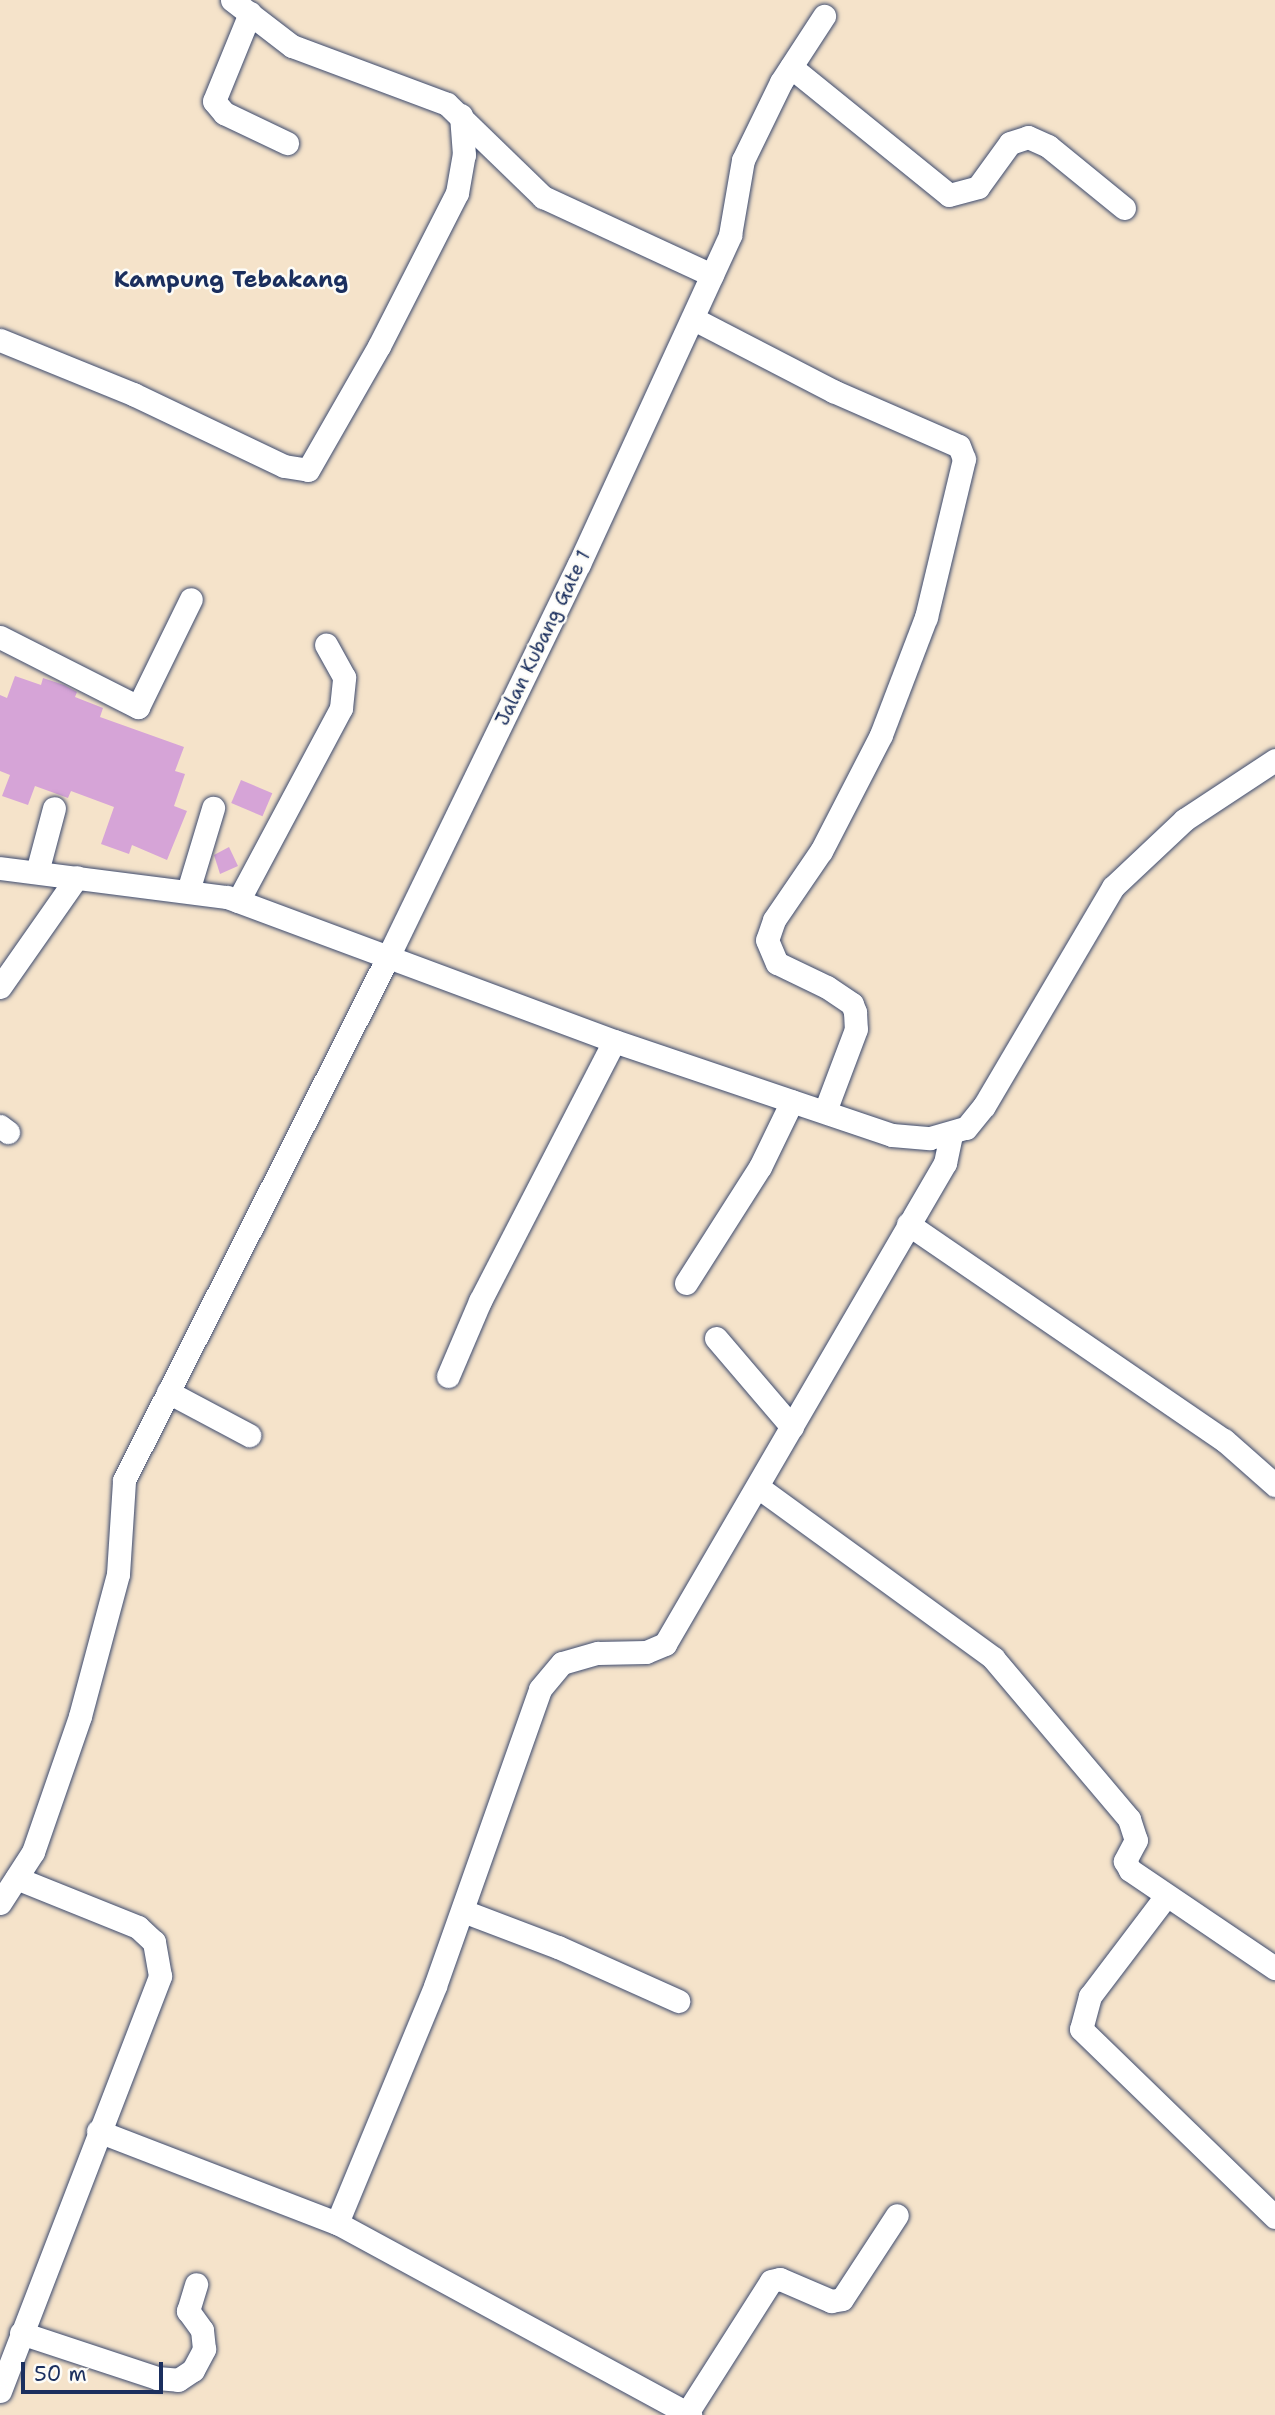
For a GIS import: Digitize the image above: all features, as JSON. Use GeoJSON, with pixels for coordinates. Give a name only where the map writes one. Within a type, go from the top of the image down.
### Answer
{"type":"FeatureCollection","features":[{"type":"Feature","properties":{"kind":"street"},"geometry":{"type":"LineString","coordinates":[[287,143],[224,113],[214,101],[241,6],[292,46],[433,96],[461,115],[544,197],[712,275]]}},
{"type":"Feature","properties":{"kind":"street","name":"Jalan Kubang Gate 1"},"geometry":{"type":"LineString","coordinates":[[0,1903],[33,1852],[84,1704],[118,1574],[124,1480],[388,957],[694,318],[730,235],[743,160],[791,67],[824,16]]}},
{"type":"Feature","properties":{"kind":"street"},"geometry":{"type":"LineString","coordinates":[[791,67],[949,195],[978,187],[1010,143],[1028,137],[1048,146],[1124,208]]}},
{"type":"Feature","properties":{"kind":"street"},"geometry":{"type":"LineString","coordinates":[[0,340],[133,394],[284,466],[308,470],[379,346],[457,193],[464,155],[461,115]]}},
{"type":"Feature","properties":{"kind":"street"},"geometry":{"type":"LineString","coordinates":[[694,318],[833,391],[958,446],[964,459],[926,617],[881,735],[821,851],[774,920],[767,940],[777,963],[827,987],[852,1004],[855,1012],[856,1029],[825,1111]]}},
{"type":"Feature","properties":{"kind":"street"},"geometry":{"type":"LineString","coordinates":[[0,637],[138,706],[191,599]]}},
{"type":"Feature","properties":{"kind":"street"},"geometry":{"type":"LineString","coordinates":[[238,901],[341,708],[344,677],[326,645]]}},
{"type":"Feature","properties":{"kind":"street"},"geometry":{"type":"LineString","coordinates":[[0,868],[188,891],[238,901],[614,1041],[909,1139],[951,1134],[973,1122],[996,1088],[1113,887],[1184,820],[1275,760]]}},
{"type":"Feature","properties":{"kind":"street"},"geometry":{"type":"LineString","coordinates":[[37,872],[54,808]]}},
{"type":"Feature","properties":{"kind":"street"},"geometry":{"type":"LineString","coordinates":[[188,891],[213,808]]}},
{"type":"Feature","properties":{"kind":"street"},"geometry":{"type":"LineString","coordinates":[[0,987],[78,877]]}},
{"type":"Feature","properties":{"kind":"street"},"geometry":{"type":"LineString","coordinates":[[447,1376],[480,1301],[614,1041]]}},
{"type":"Feature","properties":{"kind":"street"},"geometry":{"type":"LineString","coordinates":[[686,1283],[760,1167],[792,1101]]}},
{"type":"Feature","properties":{"kind":"street"},"geometry":{"type":"LineString","coordinates":[[337,2223],[463,1911],[550,1672],[581,1656],[646,1652],[665,1644],[945,1163],[951,1134]]}},
{"type":"Feature","properties":{"kind":"street"},"geometry":{"type":"LineString","coordinates":[[908,1224],[1215,1434],[1275,1485]]}},
{"type":"Feature","properties":{"kind":"street"},"geometry":{"type":"LineString","coordinates":[[716,1338],[793,1427]]}},
{"type":"Feature","properties":{"kind":"street"},"geometry":{"type":"LineString","coordinates":[[168,1392],[249,1435]]}},
{"type":"Feature","properties":{"kind":"street"},"geometry":{"type":"LineString","coordinates":[[758,1487],[1001,1665],[1129,1819],[1136,1840],[1125,1861],[1130,1871],[1275,1968]]}},
{"type":"Feature","properties":{"kind":"street"},"geometry":{"type":"LineString","coordinates":[[0,2391],[98,2130],[158,1988],[160,1956],[154,1942],[138,1927],[16,1878]]}},
{"type":"Feature","properties":{"kind":"street"},"geometry":{"type":"LineString","coordinates":[[1166,1896],[1090,1996],[1081,2029],[1275,2217]]}},
{"type":"Feature","properties":{"kind":"street"},"geometry":{"type":"LineString","coordinates":[[463,1911],[558,1947],[678,2001]]}},
{"type":"Feature","properties":{"kind":"street"},"geometry":{"type":"LineString","coordinates":[[98,2130],[337,2223],[688,2414],[771,2281],[780,2280],[831,2301],[842,2299],[897,2215]]}},
{"type":"Feature","properties":{"kind":"street"},"geometry":{"type":"LineString","coordinates":[[21,2333],[157,2378],[178,2380],[193,2370],[204,2349],[202,2330],[188,2311],[196,2284]]}},
{"type":"Feature","properties":{"kind":"building"},"geometry":{"type":"Polygon","coordinates":[[[15,676],[41,685],[43,678],[64,685],[77,692],[75,697],[103,708],[100,717],[184,747],[175,771],[185,774],[174,806],[187,811],[167,860],[132,845],[129,854],[101,844],[114,807],[71,791],[68,798],[35,786],[28,805],[2,796],[10,775],[0,771],[0,695],[7,698],[15,676]]]}},
{"type":"Feature","properties":{"kind":"building"},"geometry":{"type":"Polygon","coordinates":[[[241,780],[272,793],[263,816],[231,803],[241,780]]]}},
{"type":"Feature","properties":{"kind":"building"},"geometry":{"type":"Polygon","coordinates":[[[229,847],[238,866],[220,874],[214,855],[229,847]]]}},
{"type":"Feature","properties":{"kind":"district","name":"Kampung Tebakang"},"geometry":{"type":"Point","coordinates":[231,279]}}]}
